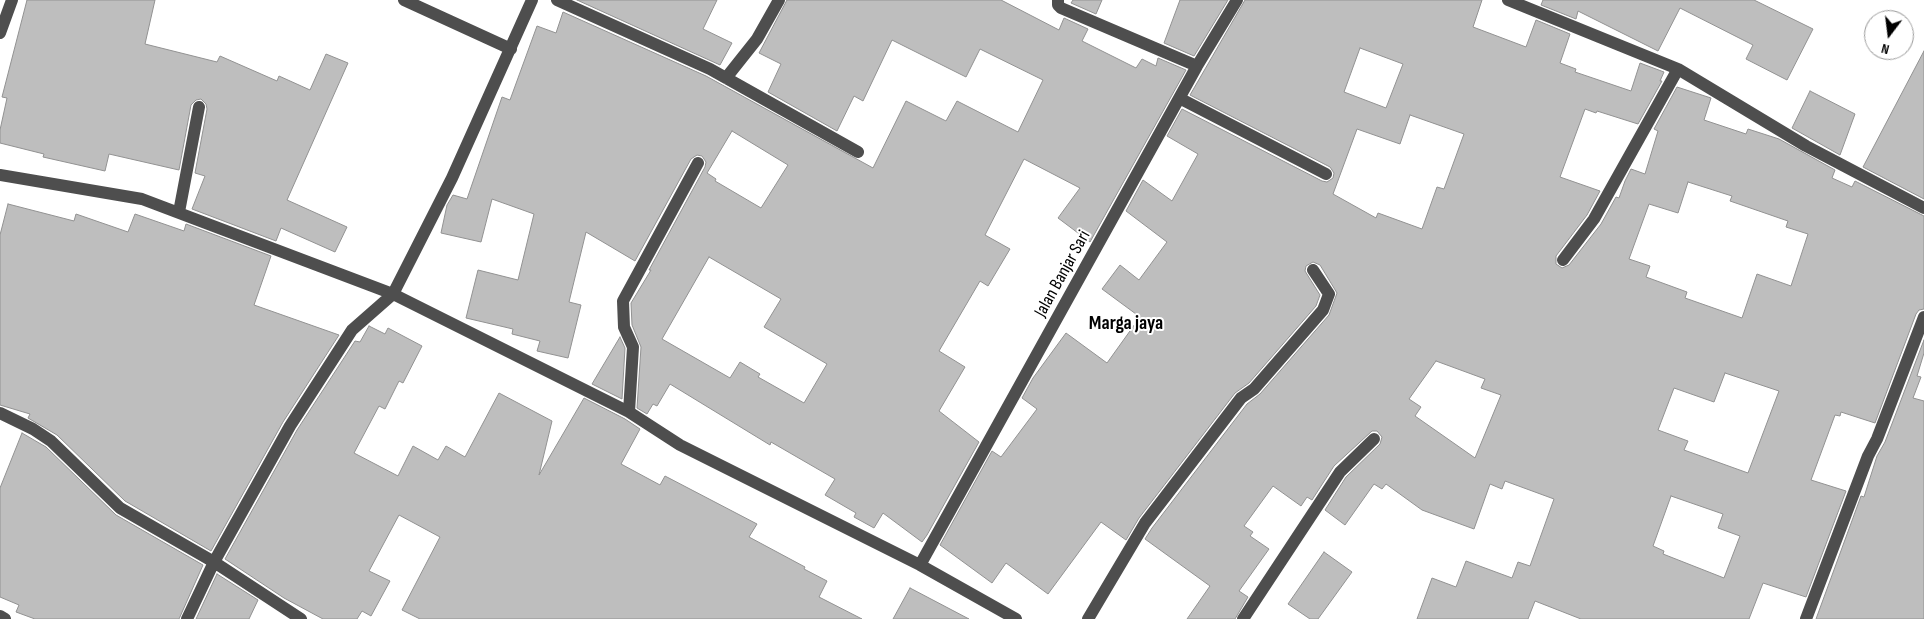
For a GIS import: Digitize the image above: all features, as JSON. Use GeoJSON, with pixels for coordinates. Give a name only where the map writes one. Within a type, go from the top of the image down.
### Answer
{"type":"FeatureCollection","features":[{"type":"Feature","properties":{"kind":"street"},"geometry":{"type":"LineString","coordinates":[[0,33],[12,0]]}},
{"type":"Feature","properties":{"kind":"street"},"geometry":{"type":"LineString","coordinates":[[404,0],[511,49]]}},
{"type":"Feature","properties":{"kind":"street"},"geometry":{"type":"LineString","coordinates":[[187,619],[214,562],[290,426],[352,330],[393,294],[452,178],[532,0]]}},
{"type":"Feature","properties":{"kind":"street"},"geometry":{"type":"LineString","coordinates":[[557,0],[702,65],[858,152]]}},
{"type":"Feature","properties":{"kind":"street"},"geometry":{"type":"LineString","coordinates":[[726,78],[757,38],[779,0]]}},
{"type":"Feature","properties":{"kind":"street"},"geometry":{"type":"LineString","coordinates":[[1058,0],[1058,5],[1061,8],[1197,66]]}},
{"type":"Feature","properties":{"kind":"street","name":"Jalan Banjar Sari"},"geometry":{"type":"LineString","coordinates":[[920,566],[1181,99],[1197,66],[1237,0]]}},
{"type":"Feature","properties":{"kind":"street"},"geometry":{"type":"LineString","coordinates":[[1508,0],[1678,69],[1806,146],[1924,208]]}},
{"type":"Feature","properties":{"kind":"street"},"geometry":{"type":"LineString","coordinates":[[1563,260],[1594,219],[1678,69]]}},
{"type":"Feature","properties":{"kind":"street"},"geometry":{"type":"LineString","coordinates":[[1181,99],[1326,174]]}},
{"type":"Feature","properties":{"kind":"street"},"geometry":{"type":"LineString","coordinates":[[179,212],[198,107]]}},
{"type":"Feature","properties":{"kind":"street"},"geometry":{"type":"LineString","coordinates":[[630,412],[633,347],[624,328],[624,301],[698,163]]}},
{"type":"Feature","properties":{"kind":"street"},"geometry":{"type":"LineString","coordinates":[[0,175],[142,199],[393,294],[630,412],[680,445],[920,566],[1016,619]]}},
{"type":"Feature","properties":{"kind":"street"},"geometry":{"type":"LineString","coordinates":[[1088,619],[1145,523],[1241,398],[1254,390],[1323,310],[1329,294],[1313,270]]}},
{"type":"Feature","properties":{"kind":"street"},"geometry":{"type":"LineString","coordinates":[[1806,619],[1868,456],[1877,440],[1924,317]]}},
{"type":"Feature","properties":{"kind":"street"},"geometry":{"type":"LineString","coordinates":[[0,413],[33,429],[51,441],[120,508],[214,562],[301,619]]}},
{"type":"Feature","properties":{"kind":"street"},"geometry":{"type":"LineString","coordinates":[[1243,619],[1340,472],[1374,439]]}},
{"type":"Feature","properties":{"kind":"street"},"geometry":{"type":"LineString","coordinates":[[0,616],[5,619]]}},
{"type":"Feature","properties":{"kind":"building"},"geometry":{"type":"Polygon","coordinates":[[[27,0],[155,0],[145,44],[217,62],[220,56],[277,81],[279,76],[310,90],[326,54],[348,63],[287,200],[347,227],[335,252],[281,228],[276,241],[192,209],[205,176],[195,173],[207,109],[206,104],[201,99],[196,100],[191,105],[179,170],[109,154],[105,171],[43,157],[44,154],[0,143],[0,130],[7,98],[2,97],[27,0]]]}},
{"type":"Feature","properties":{"kind":"building"},"geometry":{"type":"Polygon","coordinates":[[[577,0],[717,0],[703,29],[732,43],[720,65],[577,0]]]}},
{"type":"Feature","properties":{"kind":"building"},"geometry":{"type":"Polygon","coordinates":[[[787,0],[1001,0],[1059,30],[1064,18],[1088,29],[1082,41],[1136,68],[1142,59],[1156,66],[1158,58],[1186,70],[1090,242],[1058,218],[1080,188],[1024,159],[985,235],[1010,249],[988,286],[980,281],[939,351],[965,367],[939,411],[979,442],[922,542],[883,513],[874,528],[854,517],[856,513],[825,495],[835,479],[771,442],[770,445],[670,384],[657,406],[653,404],[647,414],[637,408],[641,347],[632,325],[631,303],[651,270],[649,270],[705,167],[706,162],[702,156],[697,155],[691,159],[635,261],[586,232],[569,302],[581,305],[568,358],[537,351],[540,341],[512,334],[513,329],[466,318],[478,270],[518,280],[534,214],[492,199],[481,242],[441,233],[447,205],[453,195],[467,199],[502,97],[510,100],[537,26],[556,33],[563,12],[706,76],[873,168],[906,101],[946,121],[957,101],[1018,132],[1043,80],[980,49],[966,77],[892,40],[863,101],[854,96],[837,131],[768,92],[781,64],[759,53],[787,0]],[[732,131],[707,173],[716,179],[715,181],[761,208],[788,165],[732,131]],[[709,257],[662,339],[730,378],[740,362],[760,374],[758,377],[804,403],[827,364],[764,327],[781,299],[709,257]]]}},
{"type":"Feature","properties":{"kind":"building"},"geometry":{"type":"Polygon","coordinates":[[[1073,0],[1102,0],[1096,14],[1071,3],[1073,0]]]}},
{"type":"Feature","properties":{"kind":"building"},"geometry":{"type":"Polygon","coordinates":[[[1180,0],[1228,0],[1194,56],[1164,43],[1180,0]]]}},
{"type":"Feature","properties":{"kind":"building"},"geometry":{"type":"Polygon","coordinates":[[[1245,0],[1482,0],[1473,27],[1526,47],[1536,20],[1570,34],[1560,63],[1576,69],[1575,72],[1631,91],[1640,63],[1664,72],[1660,81],[1662,81],[1638,124],[1585,109],[1560,177],[1600,191],[1587,215],[1556,256],[1556,264],[1562,268],[1569,265],[1601,224],[1616,197],[1619,198],[1631,169],[1645,174],[1658,131],[1654,129],[1677,87],[1711,98],[1704,120],[1746,134],[1748,129],[1779,139],[1835,170],[1832,178],[1852,187],[1855,181],[1924,216],[1924,309],[1919,310],[1916,314],[1875,423],[1841,412],[1840,416],[1835,415],[1811,480],[1846,491],[1806,597],[1763,583],[1749,619],[1581,619],[1535,601],[1528,619],[1417,619],[1432,578],[1456,587],[1466,561],[1512,578],[1518,562],[1530,566],[1554,499],[1505,481],[1502,489],[1490,484],[1474,529],[1422,510],[1386,484],[1382,489],[1374,484],[1345,525],[1325,510],[1346,477],[1380,444],[1382,437],[1377,431],[1372,431],[1334,466],[1312,500],[1307,497],[1301,506],[1273,486],[1244,526],[1253,532],[1250,536],[1269,549],[1239,591],[1248,597],[1235,619],[1187,619],[1210,586],[1145,539],[1247,404],[1260,394],[1329,315],[1337,293],[1320,265],[1313,262],[1306,266],[1305,271],[1320,295],[1316,306],[1249,383],[1235,393],[1139,518],[1126,540],[1101,522],[1048,594],[1006,563],[992,583],[940,545],[992,451],[1001,457],[1037,409],[1022,398],[1033,378],[1066,333],[1107,363],[1140,317],[1102,289],[1120,265],[1139,280],[1167,242],[1126,211],[1143,180],[1172,201],[1198,154],[1167,136],[1182,109],[1322,181],[1327,182],[1333,178],[1334,173],[1330,167],[1190,95],[1245,0]],[[1360,48],[1344,92],[1386,108],[1403,64],[1360,48]],[[1410,115],[1400,144],[1357,129],[1333,194],[1376,218],[1378,213],[1422,229],[1437,187],[1444,189],[1464,134],[1410,115]],[[1688,182],[1678,213],[1649,204],[1629,259],[1650,266],[1646,277],[1687,292],[1685,298],[1742,318],[1757,274],[1791,286],[1808,234],[1786,227],[1788,221],[1730,201],[1732,196],[1688,182]],[[1436,361],[1409,399],[1421,407],[1415,416],[1475,458],[1501,395],[1481,388],[1485,379],[1436,361]],[[1725,373],[1714,402],[1674,388],[1658,430],[1688,441],[1684,450],[1748,473],[1779,391],[1725,373]],[[1671,496],[1653,546],[1664,551],[1663,554],[1724,578],[1740,536],[1718,528],[1723,514],[1671,496]]]}},
{"type":"Feature","properties":{"kind":"building"},"geometry":{"type":"Polygon","coordinates":[[[1543,0],[1754,0],[1813,29],[1787,80],[1746,59],[1753,45],[1680,8],[1658,51],[1578,11],[1576,19],[1541,5],[1543,0]]]}},
{"type":"Feature","properties":{"kind":"building"},"geometry":{"type":"Polygon","coordinates":[[[1924,51],[1924,199],[1863,167],[1924,51]]]}},
{"type":"Feature","properties":{"kind":"building"},"geometry":{"type":"Polygon","coordinates":[[[1810,91],[1855,114],[1840,155],[1792,128],[1810,91]]]}},
{"type":"Feature","properties":{"kind":"building"},"geometry":{"type":"Polygon","coordinates":[[[8,204],[74,221],[76,214],[128,232],[135,214],[184,231],[186,224],[271,256],[254,305],[339,335],[283,422],[211,551],[125,501],[57,435],[28,418],[30,414],[0,405],[0,235],[8,204]]]}},
{"type":"Feature","properties":{"kind":"building"},"geometry":{"type":"Polygon","coordinates":[[[369,326],[385,334],[388,328],[422,346],[403,383],[399,381],[385,409],[379,406],[354,453],[398,476],[413,446],[438,460],[446,446],[465,457],[499,393],[552,421],[539,475],[584,398],[640,429],[621,464],[660,485],[665,476],[757,524],[749,537],[827,581],[819,597],[862,619],[420,619],[402,610],[440,537],[399,515],[369,571],[390,581],[371,616],[362,611],[357,619],[323,619],[284,598],[225,559],[297,430],[355,341],[360,342],[369,326]]]}},
{"type":"Feature","properties":{"kind":"building"},"geometry":{"type":"Polygon","coordinates":[[[620,337],[625,348],[622,399],[592,384],[620,337]]]}},
{"type":"Feature","properties":{"kind":"building"},"geometry":{"type":"Polygon","coordinates":[[[1924,340],[1924,353],[1917,376],[1921,377],[1913,398],[1924,401],[1924,619],[1816,619],[1861,496],[1864,497],[1877,456],[1885,442],[1924,340]]]}},
{"type":"Feature","properties":{"kind":"building"},"geometry":{"type":"Polygon","coordinates":[[[22,433],[46,447],[116,515],[203,565],[179,619],[35,619],[16,612],[19,605],[0,597],[0,488],[22,433]]]}},
{"type":"Feature","properties":{"kind":"building"},"geometry":{"type":"Polygon","coordinates":[[[1324,552],[1352,572],[1318,619],[1310,619],[1288,604],[1324,552]]]}},
{"type":"Feature","properties":{"kind":"building"},"geometry":{"type":"Polygon","coordinates":[[[217,574],[258,600],[249,619],[196,619],[217,574]]]}},
{"type":"Feature","properties":{"kind":"building"},"geometry":{"type":"Polygon","coordinates":[[[910,588],[969,619],[893,619],[910,588]]]}},
{"type":"Feature","properties":{"kind":"district","name":"Marga jaya"},"geometry":{"type":"Point","coordinates":[1126,324]}}]}
